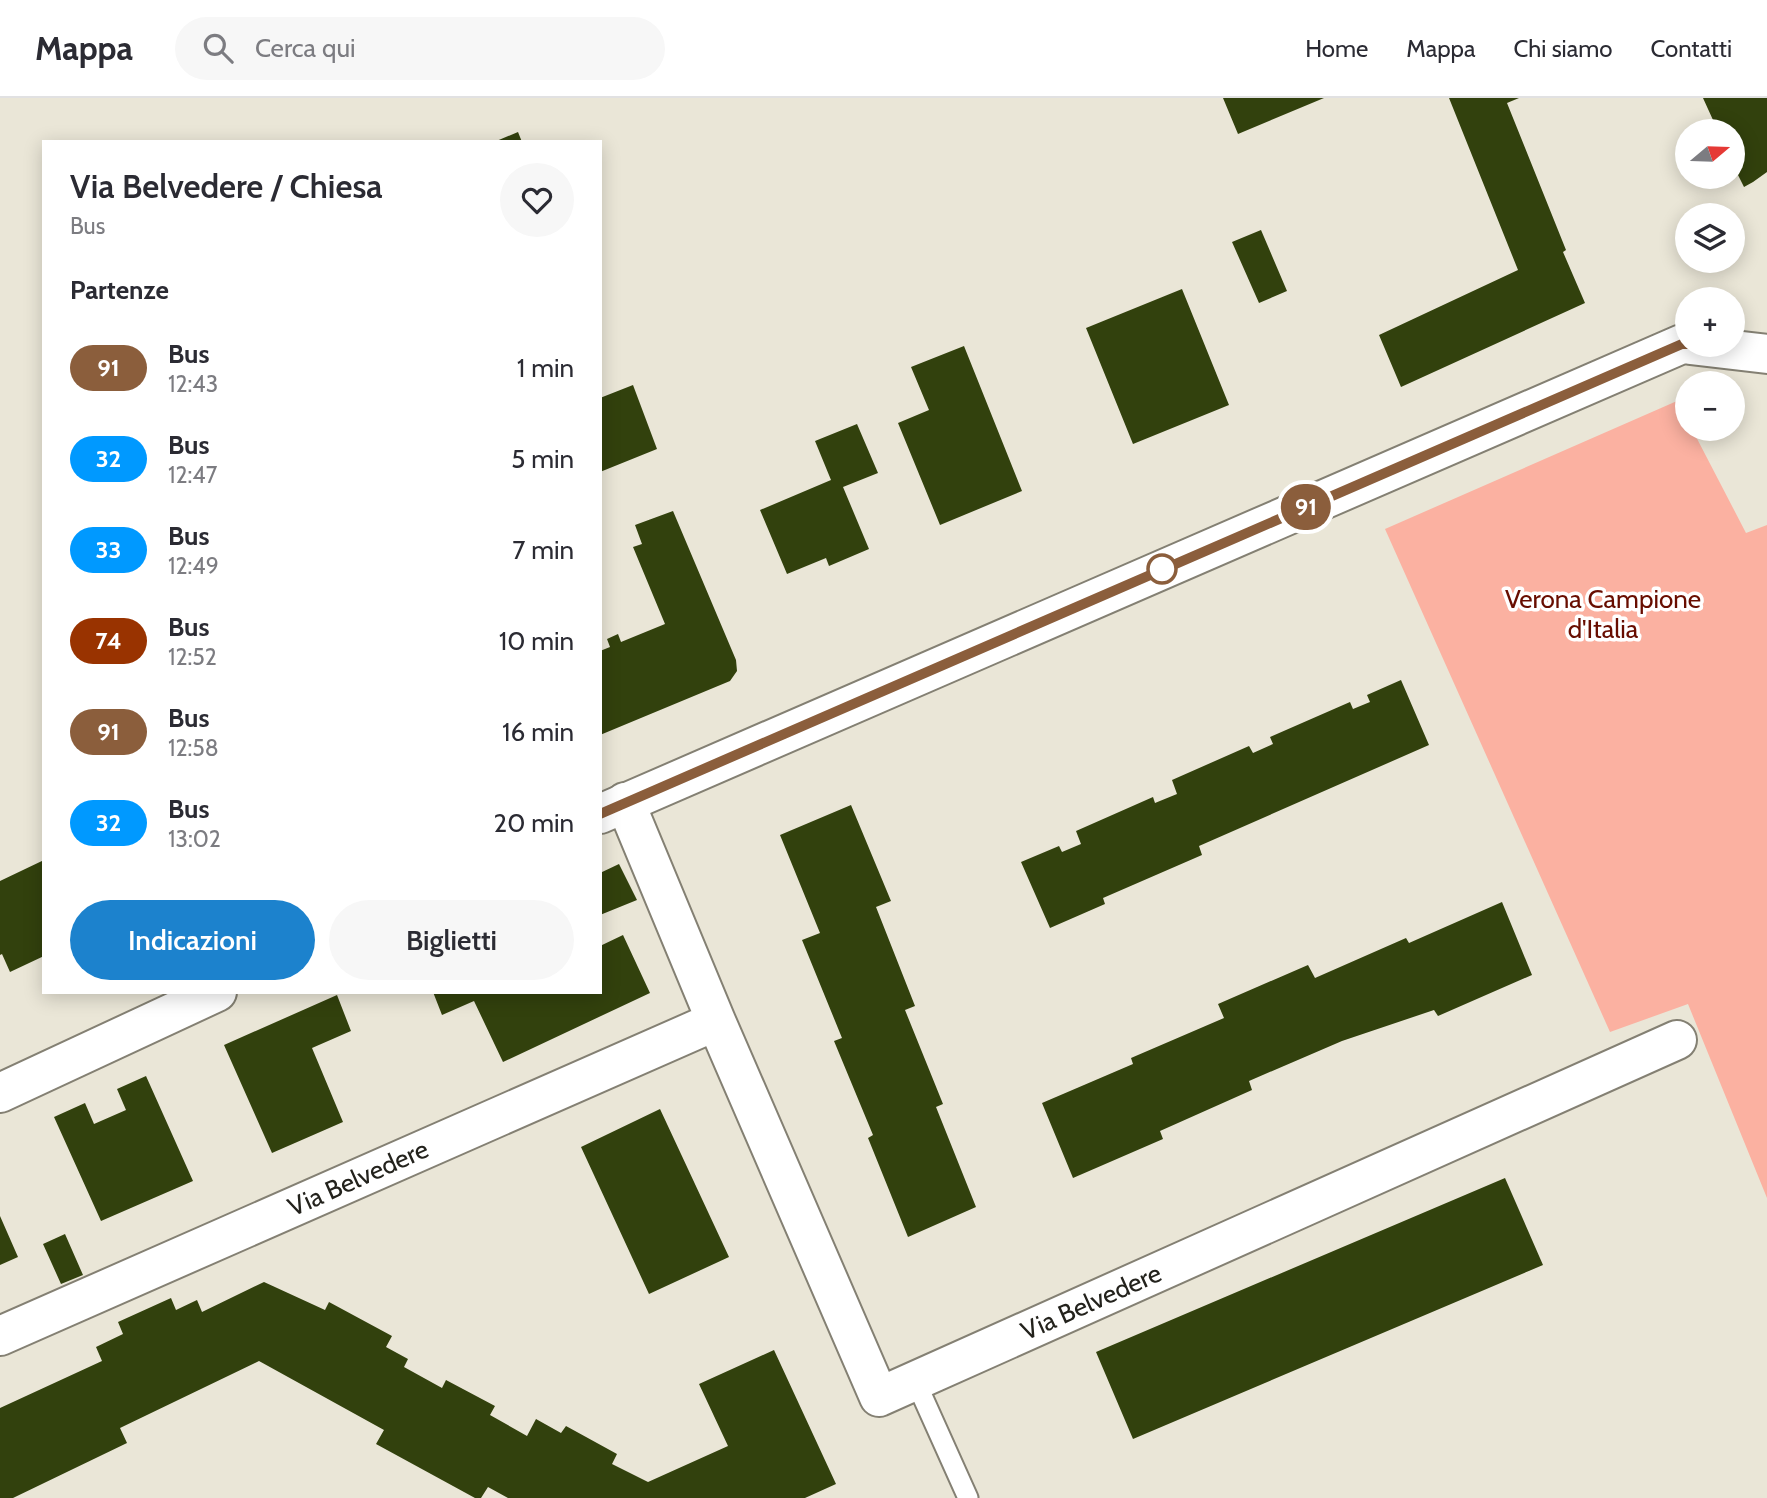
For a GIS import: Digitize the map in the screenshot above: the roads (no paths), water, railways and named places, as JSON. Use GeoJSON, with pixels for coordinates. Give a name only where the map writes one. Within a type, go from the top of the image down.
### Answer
{"type":"FeatureCollection","features":[{"type":"Feature","properties":{"kind":"street","name":"Via Belvedere"},"geometry":{"type":"LineString","coordinates":[[1675,347],[613,808],[716,1021],[879,1397],[1677,1040]]}},
{"type":"Feature","properties":{"kind":"street","name":"Via Belvedere"},"geometry":{"type":"LineString","coordinates":[[1745,351],[1767,354]]}},
{"type":"Feature","properties":{"kind":"street"},"geometry":{"type":"LineString","coordinates":[[0,1093],[213,994]]}},
{"type":"Feature","properties":{"kind":"street","name":"Via Belvedere"},"geometry":{"type":"LineString","coordinates":[[0,1336],[716,1021]]}},
{"type":"Feature","properties":{"kind":"lane"},"geometry":{"type":"LineString","coordinates":[[915,1380],[968,1498]]}},
{"type":"Feature","properties":{"kind":"park label","name":"Verona Campione d'Italia"},"geometry":{"type":"Point","coordinates":[1603,614]}}]}
